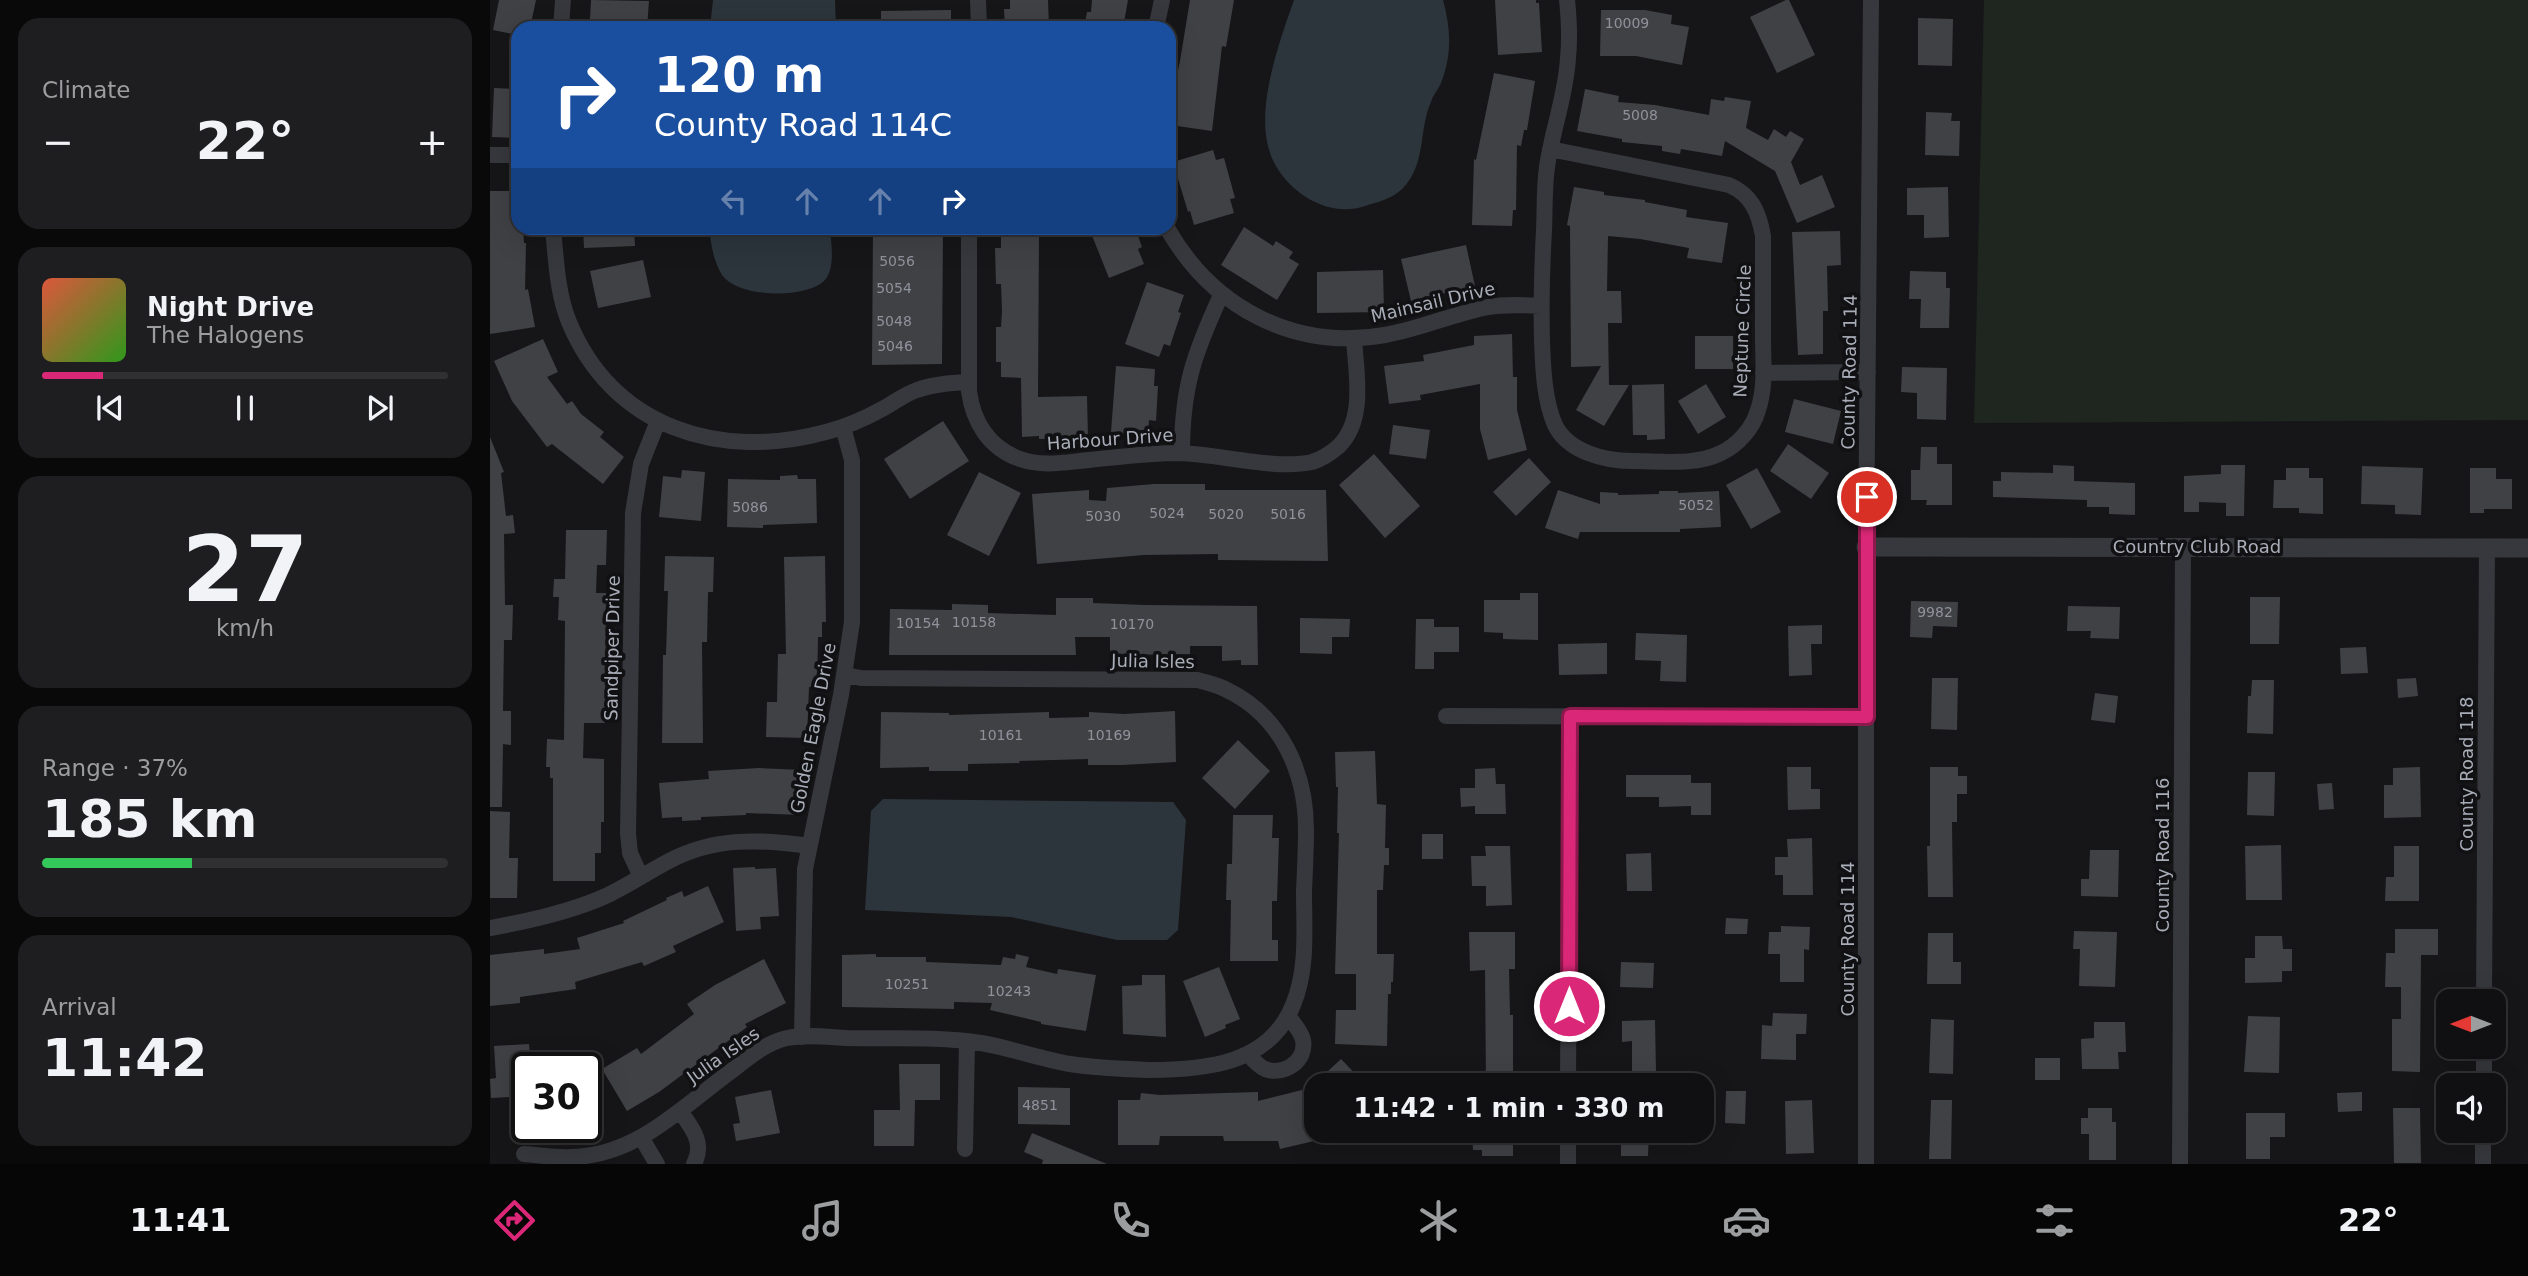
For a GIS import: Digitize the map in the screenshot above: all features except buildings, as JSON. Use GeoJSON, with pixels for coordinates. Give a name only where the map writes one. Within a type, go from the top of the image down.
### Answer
{"type":"FeatureCollection","features":[{"type":"Feature","properties":{"kind":"street"},"geometry":{"type":"LineString","coordinates":[[562,21],[563,0]]}},
{"type":"Feature","properties":{"kind":"street"},"geometry":{"type":"LineString","coordinates":[[978,0],[979,21]]}},
{"type":"Feature","properties":{"kind":"street"},"geometry":{"type":"LineString","coordinates":[[1158,21],[1162,0]]}},
{"type":"Feature","properties":{"kind":"street","name":"Neptune Circle"},"geometry":{"type":"LineString","coordinates":[[1550,149],[1702,179],[1740,190],[1752,202],[1760,218],[1763,236],[1763,373],[1758,413],[1747,432],[1721,453],[1687,461],[1624,461],[1604,458],[1583,451],[1567,440],[1555,425],[1543,363],[1541,306],[1547,169],[1550,149],[1568,60],[1567,0]]}},
{"type":"Feature","properties":{"kind":"street","name":"County Road 114"},"geometry":{"type":"LineString","coordinates":[[1866,1164],[1866,547],[1871,0]]}},
{"type":"Feature","properties":{"kind":"street"},"geometry":{"type":"LineString","coordinates":[[490,155],[511,155]]}},
{"type":"Feature","properties":{"kind":"street"},"geometry":{"type":"LineString","coordinates":[[554,235],[561,294],[568,320],[581,346],[613,388],[627,401],[673,428],[714,439],[755,442],[803,437],[844,427],[917,390],[969,382]]}},
{"type":"Feature","properties":{"kind":"street","name":"Harbour Drive"},"geometry":{"type":"LineString","coordinates":[[969,235],[971,409],[978,424],[1001,450],[1018,458],[1048,464],[1182,453],[1289,463],[1311,462],[1326,456],[1345,439],[1353,426],[1356,414],[1354,339]]}},
{"type":"Feature","properties":{"kind":"street","name":"Mainsail Drive"},"geometry":{"type":"LineString","coordinates":[[1171,235],[1180,251],[1221,295],[1267,322],[1310,335],[1354,339],[1387,335],[1490,306],[1541,306]]}},
{"type":"Feature","properties":{"kind":"street"},"geometry":{"type":"LineString","coordinates":[[1182,453],[1184,403],[1194,358],[1221,295]]}},
{"type":"Feature","properties":{"kind":"street"},"geometry":{"type":"LineString","coordinates":[[1763,373],[1868,372]]}},
{"type":"Feature","properties":{"kind":"street","name":"Sandpiper Drive"},"geometry":{"type":"LineString","coordinates":[[640,877],[630,853],[628,834],[633,513],[641,464],[658,421]]}},
{"type":"Feature","properties":{"kind":"street","name":"Golden Eagle Drive"},"geometry":{"type":"LineString","coordinates":[[802,1037],[804,895],[809,846],[845,675],[852,622],[852,460],[844,427]]}},
{"type":"Feature","properties":{"kind":"street","name":"County Road 116"},"geometry":{"type":"LineString","coordinates":[[2180,1164],[2183,546]]}},
{"type":"Feature","properties":{"kind":"street","name":"Country Club Road"},"geometry":{"type":"LineString","coordinates":[[1866,547],[2528,548]]}},
{"type":"Feature","properties":{"kind":"street","name":"County Road 118"},"geometry":{"type":"LineString","coordinates":[[2484,989],[2487,547]]}},
{"type":"Feature","properties":{"kind":"street","name":"Julia Isles"},"geometry":{"type":"LineString","coordinates":[[524,1154],[583,1157],[614,1149],[641,1137],[767,1046],[786,1038],[928,1038],[1012,1049],[1068,1064],[1121,1069],[1202,1068],[1233,1061],[1248,1054],[1267,1040],[1288,1016],[1302,973],[1306,807],[1291,753],[1275,730],[1253,708],[1227,690],[1198,680],[861,678],[845,675]]}},
{"type":"Feature","properties":{"kind":"street"},"geometry":{"type":"LineString","coordinates":[[1446,716],[1867,717]]}},
{"type":"Feature","properties":{"kind":"street"},"geometry":{"type":"LineString","coordinates":[[1568,1073],[1570,716]]}},
{"type":"Feature","properties":{"kind":"street"},"geometry":{"type":"LineString","coordinates":[[490,928],[577,907],[610,894],[684,854],[726,843],[755,840],[809,846]]}},
{"type":"Feature","properties":{"kind":"street"},"geometry":{"type":"LineString","coordinates":[[1248,1054],[1262,1067],[1274,1071],[1285,1070],[1295,1063],[1301,1055],[1303,1042],[1288,1016]]}},
{"type":"Feature","properties":{"kind":"street"},"geometry":{"type":"LineString","coordinates":[[965,1149],[967,1042]]}},
{"type":"Feature","properties":{"kind":"street"},"geometry":{"type":"LineString","coordinates":[[680,1111],[697,1138],[699,1150],[694,1164]]}},
{"type":"Feature","properties":{"kind":"street"},"geometry":{"type":"LineString","coordinates":[[641,1137],[657,1164]]}},
{"type":"Feature","properties":{"kind":"street"},"geometry":{"type":"LineString","coordinates":[[1568,1143],[1568,1164]]}},
{"type":"Feature","properties":{"kind":"street"},"geometry":{"type":"LineString","coordinates":[[2483,1143],[2483,1164]]}},
{"type":"Feature","properties":{"kind":"shaded area"},"geometry":{"type":"Polygon","coordinates":[[[713,0],[835,0],[836,21],[711,21],[713,0]]]}},
{"type":"Feature","properties":{"kind":"shaded area"},"geometry":{"type":"Polygon","coordinates":[[[1294,0],[1443,0],[1449,42],[1445,73],[1428,111],[1415,170],[1402,189],[1388,198],[1353,209],[1336,209],[1323,205],[1298,192],[1272,159],[1265,129],[1265,111],[1277,52],[1294,0]]]}},
{"type":"Feature","properties":{"kind":"shaded area"},"geometry":{"type":"Polygon","coordinates":[[[1984,0],[2528,0],[2528,420],[1974,423],[1984,0]]]}},
{"type":"Feature","properties":{"kind":"shaded area"},"geometry":{"type":"Polygon","coordinates":[[[710,235],[830,235],[832,256],[828,276],[815,287],[788,293],[772,293],[756,292],[730,283],[719,270],[710,235]]]}},
{"type":"Feature","properties":{"kind":"shaded area"},"geometry":{"type":"Polygon","coordinates":[[[883,799],[1173,802],[1186,820],[1178,930],[1167,940],[1117,940],[1011,917],[865,910],[871,811],[883,799]]]}},
{"type":"Feature","properties":{"kind":"route"},"geometry":{"type":"LineString","coordinates":[[1569,1006],[1570,716],[1867,717],[1867,497]]}}]}
